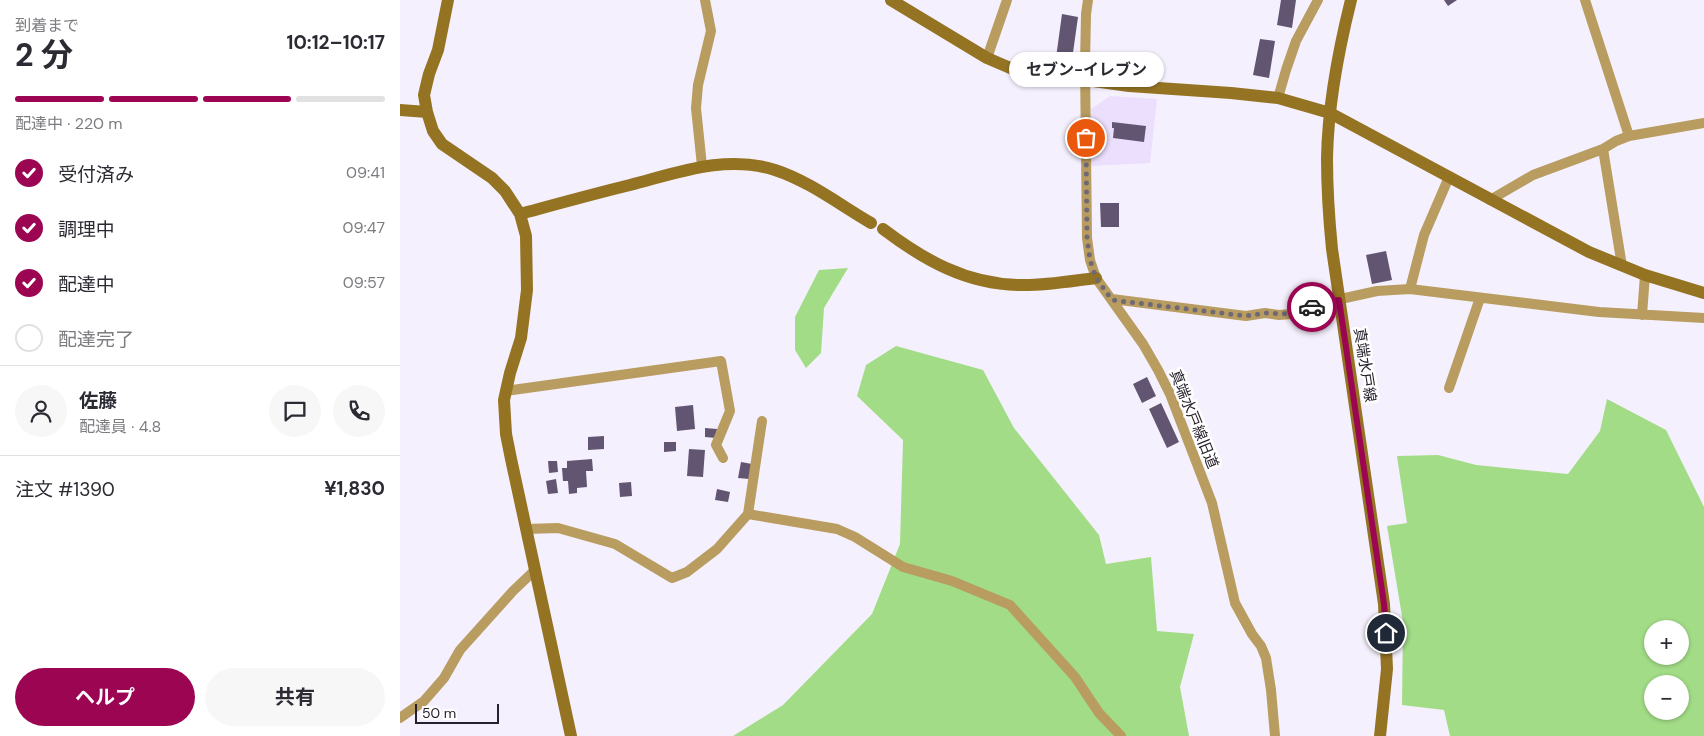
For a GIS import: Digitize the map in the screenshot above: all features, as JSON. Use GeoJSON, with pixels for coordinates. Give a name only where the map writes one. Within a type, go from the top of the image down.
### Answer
{"type":"FeatureCollection","features":[{"type":"Feature","properties":{"kind":"street"},"geometry":{"type":"LineString","coordinates":[[448,0],[438,50],[424,95],[433,131],[442,144],[492,178],[506,191],[520,214],[526,236],[527,290],[521,338],[505,391],[504,414],[506,434],[571,736]]}},
{"type":"Feature","properties":{"kind":"street"},"geometry":{"type":"LineString","coordinates":[[702,166],[696,108],[698,85],[711,31],[705,0]]}},
{"type":"Feature","properties":{"kind":"street"},"geometry":{"type":"LineString","coordinates":[[891,0],[987,58],[1015,70],[1129,86],[1278,98],[1330,113],[1589,252],[1646,275],[1704,293]]}},
{"type":"Feature","properties":{"kind":"street"},"geometry":{"type":"LineString","coordinates":[[987,58],[1007,0]]}},
{"type":"Feature","properties":{"kind":"street","name":"真端水戸線旧道"},"geometry":{"type":"LineString","coordinates":[[1088,0],[1086,14],[1087,238],[1090,260],[1096,278],[1143,344],[1170,394],[1212,503],[1235,602],[1266,658],[1275,736]]}},
{"type":"Feature","properties":{"kind":"street"},"geometry":{"type":"LineString","coordinates":[[1278,98],[1296,41],[1318,0]]}},
{"type":"Feature","properties":{"kind":"street","name":"真端水戸線"},"geometry":{"type":"LineString","coordinates":[[1351,0],[1341,38],[1330,113],[1327,157],[1328,209],[1339,300],[1384,604],[1387,669],[1380,736]]}},
{"type":"Feature","properties":{"kind":"street"},"geometry":{"type":"LineString","coordinates":[[1585,0],[1629,136]]}},
{"type":"Feature","properties":{"kind":"street"},"geometry":{"type":"LineString","coordinates":[[400,110],[427,112]]}},
{"type":"Feature","properties":{"kind":"street"},"geometry":{"type":"LineString","coordinates":[[1490,200],[1533,175],[1603,149],[1629,136],[1704,123]]}},
{"type":"Feature","properties":{"kind":"street"},"geometry":{"type":"LineString","coordinates":[[1603,149],[1622,266]]}},
{"type":"Feature","properties":{"kind":"street"},"geometry":{"type":"LineString","coordinates":[[520,214],[702,166],[744,164],[774,170],[811,187],[871,223]]}},
{"type":"Feature","properties":{"kind":"street"},"geometry":{"type":"LineString","coordinates":[[1410,289],[1424,235],[1449,177]]}},
{"type":"Feature","properties":{"kind":"street"},"geometry":{"type":"LineString","coordinates":[[883,229],[904,245],[950,271],[997,284],[1036,284],[1096,278]]}},
{"type":"Feature","properties":{"kind":"street"},"geometry":{"type":"LineString","coordinates":[[1642,315],[1646,275]]}},
{"type":"Feature","properties":{"kind":"street"},"geometry":{"type":"LineString","coordinates":[[1112,300],[1246,316],[1265,313],[1291,314],[1327,302],[1377,291],[1410,289],[1599,312],[1704,318]]}},
{"type":"Feature","properties":{"kind":"street"},"geometry":{"type":"LineString","coordinates":[[1449,388],[1480,298]]}},
{"type":"Feature","properties":{"kind":"street"},"geometry":{"type":"LineString","coordinates":[[505,391],[721,360],[730,411],[716,445],[723,458]]}},
{"type":"Feature","properties":{"kind":"street"},"geometry":{"type":"LineString","coordinates":[[526,529],[558,528],[615,544],[672,578],[687,572],[717,549],[748,514],[762,420]]}},
{"type":"Feature","properties":{"kind":"street"},"geometry":{"type":"LineString","coordinates":[[748,514],[837,529],[855,536],[903,568],[952,581],[1010,605],[1075,677],[1099,713],[1121,736]]}},
{"type":"Feature","properties":{"kind":"street"},"geometry":{"type":"LineString","coordinates":[[400,718],[424,701],[444,678],[460,650],[513,591],[535,570]]}},
{"type":"Feature","properties":{"kind":"shaded area"},"geometry":{"type":"Polygon","coordinates":[[[1110,96],[1157,99],[1150,163],[1090,166],[1091,109],[1110,96]]]}},
{"type":"Feature","properties":{"kind":"green space"},"geometry":{"type":"Polygon","coordinates":[[[848,268],[824,308],[821,353],[806,368],[795,350],[795,317],[819,270],[848,268]]]}},
{"type":"Feature","properties":{"kind":"green space"},"geometry":{"type":"Polygon","coordinates":[[[896,346],[983,370],[1014,428],[1099,535],[1106,564],[1151,557],[1157,631],[1194,634],[1180,687],[1189,736],[733,736],[783,705],[872,614],[900,544],[903,440],[857,396],[866,365],[896,346]]]}},
{"type":"Feature","properties":{"kind":"green space"},"geometry":{"type":"Polygon","coordinates":[[[1607,399],[1666,430],[1704,507],[1704,736],[1450,736],[1444,710],[1402,705],[1403,622],[1387,526],[1407,523],[1397,456],[1438,455],[1476,465],[1568,474],[1600,431],[1607,399]]]}},
{"type":"Feature","properties":{"kind":"building"},"geometry":{"type":"Polygon","coordinates":[[[1281,0],[1296,0],[1292,28],[1277,25],[1281,0]]]}},
{"type":"Feature","properties":{"kind":"building"},"geometry":{"type":"Polygon","coordinates":[[[1444,0],[1457,0],[1448,6],[1444,0]]]}},
{"type":"Feature","properties":{"kind":"building"},"geometry":{"type":"Polygon","coordinates":[[[1062,14],[1078,17],[1071,67],[1055,65],[1062,14]]]}},
{"type":"Feature","properties":{"kind":"building"},"geometry":{"type":"Polygon","coordinates":[[[1260,39],[1275,41],[1269,78],[1253,75],[1260,39]]]}},
{"type":"Feature","properties":{"kind":"building"},"geometry":{"type":"Polygon","coordinates":[[[1112,122],[1146,126],[1144,142],[1113,138],[1114,128],[1112,128],[1112,122]]]}},
{"type":"Feature","properties":{"kind":"building"},"geometry":{"type":"Polygon","coordinates":[[[1100,203],[1119,203],[1119,227],[1101,227],[1100,203]]]}},
{"type":"Feature","properties":{"kind":"building"},"geometry":{"type":"Polygon","coordinates":[[[1386,251],[1392,280],[1372,284],[1366,255],[1386,251]]]}},
{"type":"Feature","properties":{"kind":"building"},"geometry":{"type":"Polygon","coordinates":[[[1147,377],[1156,396],[1142,403],[1133,384],[1147,377]]]}},
{"type":"Feature","properties":{"kind":"building"},"geometry":{"type":"Polygon","coordinates":[[[1161,403],[1179,442],[1167,448],[1149,409],[1161,403]]]}},
{"type":"Feature","properties":{"kind":"building"},"geometry":{"type":"Polygon","coordinates":[[[693,405],[695,429],[677,431],[675,407],[693,405]]]}},
{"type":"Feature","properties":{"kind":"building"},"geometry":{"type":"Polygon","coordinates":[[[705,428],[717,429],[716,438],[705,437],[705,428]]]}},
{"type":"Feature","properties":{"kind":"building"},"geometry":{"type":"Polygon","coordinates":[[[604,436],[604,449],[588,450],[588,437],[604,436]]]}},
{"type":"Feature","properties":{"kind":"building"},"geometry":{"type":"Polygon","coordinates":[[[664,442],[676,442],[676,451],[664,452],[664,442]]]}},
{"type":"Feature","properties":{"kind":"building"},"geometry":{"type":"Polygon","coordinates":[[[689,449],[705,450],[703,477],[687,476],[689,449]]]}},
{"type":"Feature","properties":{"kind":"building"},"geometry":{"type":"Polygon","coordinates":[[[592,459],[593,471],[586,471],[587,487],[577,488],[577,493],[569,494],[568,481],[563,481],[562,468],[567,468],[567,461],[592,459]]]}},
{"type":"Feature","properties":{"kind":"building"},"geometry":{"type":"Polygon","coordinates":[[[548,461],[557,461],[558,472],[549,473],[548,461]]]}},
{"type":"Feature","properties":{"kind":"building"},"geometry":{"type":"Polygon","coordinates":[[[741,462],[752,464],[749,479],[738,478],[741,462]]]}},
{"type":"Feature","properties":{"kind":"building"},"geometry":{"type":"Polygon","coordinates":[[[556,479],[558,493],[548,494],[546,481],[556,479]]]}},
{"type":"Feature","properties":{"kind":"building"},"geometry":{"type":"Polygon","coordinates":[[[631,482],[632,496],[620,497],[619,483],[631,482]]]}},
{"type":"Feature","properties":{"kind":"building"},"geometry":{"type":"Polygon","coordinates":[[[717,489],[730,492],[728,502],[715,500],[717,489]]]}},
{"type":"Feature","properties":{"kind":"way so far"},"geometry":{"type":"LineString","coordinates":[[1086,138],[1087,238],[1090,260],[1096,278],[1112,300],[1246,316],[1265,313],[1291,314],[1312,307]]}},
{"type":"Feature","properties":{"kind":"place","name":"セブン-イレブン"},"geometry":{"type":"Point","coordinates":[1086,138]}},
{"type":"Feature","properties":{"kind":"route"},"geometry":{"type":"LineString","coordinates":[[1312,307],[1339,300],[1384,604],[1386,633]]}}]}
